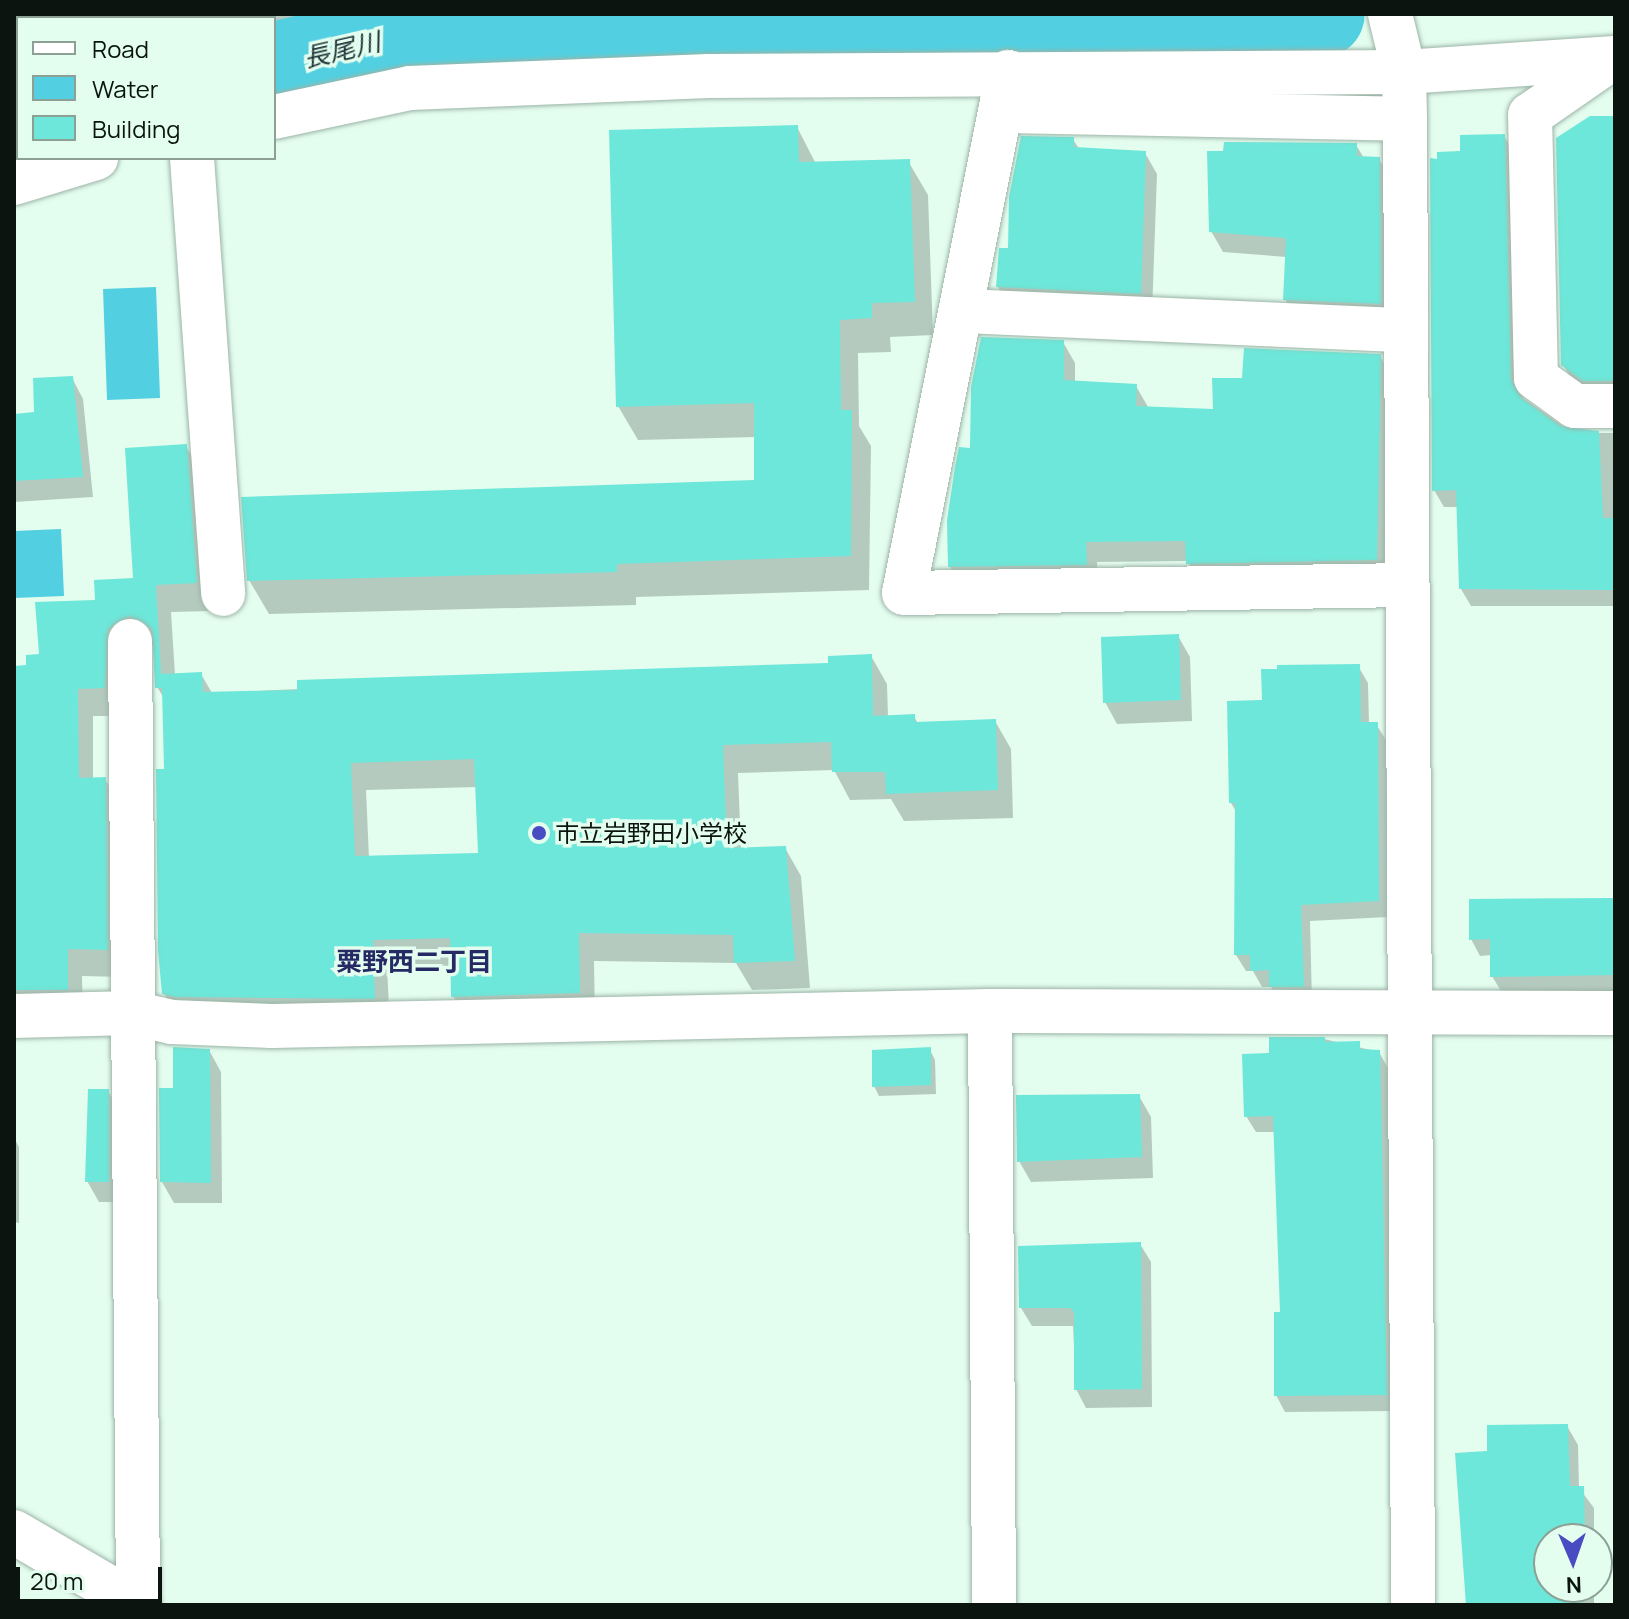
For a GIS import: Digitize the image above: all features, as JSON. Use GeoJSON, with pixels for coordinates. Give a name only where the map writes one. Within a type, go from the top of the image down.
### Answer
{"type":"FeatureCollection","features":[{"type":"Feature","properties":{"kind":"street"},"geometry":{"type":"LineString","coordinates":[[1390,14],[1404,72],[1405,119],[1413,1605]]}},
{"type":"Feature","properties":{"kind":"street"},"geometry":{"type":"LineString","coordinates":[[1006,91],[1404,72],[1613,58]]}},
{"type":"Feature","properties":{"kind":"street"},"geometry":{"type":"LineString","coordinates":[[1613,58],[1530,115],[1536,378],[1575,406],[1615,406]]}},
{"type":"Feature","properties":{"kind":"street"},"geometry":{"type":"LineString","coordinates":[[276,117],[410,88],[709,76],[1006,91],[1405,119]]}},
{"type":"Feature","properties":{"kind":"street"},"geometry":{"type":"LineString","coordinates":[[1006,91],[904,593],[1407,585]]}},
{"type":"Feature","properties":{"kind":"street"},"geometry":{"type":"LineString","coordinates":[[36,170],[86,160]]}},
{"type":"Feature","properties":{"kind":"street"},"geometry":{"type":"LineString","coordinates":[[192,160],[223,594]]}},
{"type":"Feature","properties":{"kind":"street"},"geometry":{"type":"LineString","coordinates":[[963,311],[1405,330]]}},
{"type":"Feature","properties":{"kind":"street"},"geometry":{"type":"LineString","coordinates":[[130,641],[138,1605]]}},
{"type":"Feature","properties":{"kind":"street"},"geometry":{"type":"LineString","coordinates":[[990,1011],[994,1605]]}},
{"type":"Feature","properties":{"kind":"street"},"geometry":{"type":"LineString","coordinates":[[14,1016],[132,1013],[172,1022],[272,1026],[990,1011],[1615,1013]]}},
{"type":"Feature","properties":{"kind":"street"},"geometry":{"type":"LineString","coordinates":[[14,1532],[138,1605]]}},
{"type":"Feature","properties":{"kind":"water"},"geometry":{"type":"Polygon","coordinates":[[[156,287],[160,398],[107,400],[103,289],[156,287]]]}},
{"type":"Feature","properties":{"kind":"water"},"geometry":{"type":"Polygon","coordinates":[[[61,529],[64,596],[14,598],[14,531],[61,529]]]}},
{"type":"Feature","properties":{"kind":"building"},"geometry":{"type":"Polygon","coordinates":[[[1590,116],[1615,116],[1615,381],[1583,381],[1561,365],[1556,138],[1590,116]]]}},
{"type":"Feature","properties":{"kind":"building"},"geometry":{"type":"Polygon","coordinates":[[[798,125],[799,162],[910,159],[915,302],[872,303],[872,318],[840,320],[841,410],[852,410],[851,556],[617,564],[617,572],[247,581],[241,497],[754,480],[754,403],[616,407],[609,130],[798,125]]]}},
{"type":"Feature","properties":{"kind":"building"},"geometry":{"type":"Polygon","coordinates":[[[1505,134],[1511,379],[1521,398],[1560,426],[1599,431],[1603,518],[1615,518],[1615,590],[1459,589],[1456,490],[1432,491],[1430,158],[1437,159],[1437,152],[1460,151],[1460,135],[1505,134]]]}},
{"type":"Feature","properties":{"kind":"building"},"geometry":{"type":"Polygon","coordinates":[[[1021,136],[1074,137],[1074,147],[1146,151],[1141,294],[996,287],[999,248],[1008,248],[1009,197],[1021,136]]]}},
{"type":"Feature","properties":{"kind":"building"},"geometry":{"type":"Polygon","coordinates":[[[1224,142],[1357,143],[1357,156],[1380,157],[1381,304],[1283,300],[1286,238],[1209,232],[1207,151],[1223,151],[1224,142]]]}},
{"type":"Feature","properties":{"kind":"building"},"geometry":{"type":"Polygon","coordinates":[[[981,337],[1064,340],[1064,380],[1137,384],[1136,406],[1213,409],[1212,378],[1242,378],[1244,348],[1381,354],[1377,560],[1186,564],[1185,541],[1086,542],[1087,565],[948,567],[947,520],[959,447],[970,448],[971,387],[981,337]]]}},
{"type":"Feature","properties":{"kind":"building"},"geometry":{"type":"Polygon","coordinates":[[[73,376],[83,477],[14,481],[14,414],[34,412],[33,378],[73,376]]]}},
{"type":"Feature","properties":{"kind":"building"},"geometry":{"type":"Polygon","coordinates":[[[187,444],[197,583],[156,585],[161,674],[202,672],[203,692],[297,690],[297,680],[828,663],[828,656],[872,654],[873,716],[915,714],[915,722],[996,719],[998,790],[886,794],[885,772],[832,772],[831,742],[723,745],[727,848],[786,846],[795,961],[734,963],[733,935],[579,933],[580,993],[451,997],[450,938],[373,940],[375,999],[175,997],[162,994],[158,950],[156,769],[164,769],[162,688],[155,688],[152,629],[129,616],[108,629],[105,688],[78,689],[79,778],[106,777],[108,950],[68,949],[68,990],[14,990],[14,666],[26,665],[26,655],[39,654],[35,602],[95,600],[94,580],[133,578],[125,448],[187,444]],[[474,759],[351,763],[355,856],[478,853],[474,759]]]}},
{"type":"Feature","properties":{"kind":"building"},"geometry":{"type":"Polygon","coordinates":[[[1179,634],[1181,700],[1103,703],[1101,637],[1179,634]]]}},
{"type":"Feature","properties":{"kind":"building"},"geometry":{"type":"Polygon","coordinates":[[[1360,664],[1361,722],[1378,722],[1379,901],[1301,905],[1304,987],[1269,987],[1269,970],[1250,971],[1250,955],[1234,955],[1235,803],[1229,803],[1227,701],[1262,700],[1261,669],[1277,669],[1277,665],[1360,664]]]}},
{"type":"Feature","properties":{"kind":"building"},"geometry":{"type":"Polygon","coordinates":[[[1615,898],[1615,975],[1490,977],[1490,939],[1469,940],[1469,899],[1615,898]]]}},
{"type":"Feature","properties":{"kind":"building"},"geometry":{"type":"Polygon","coordinates":[[[1269,1037],[1325,1037],[1325,1042],[1360,1041],[1360,1049],[1380,1050],[1387,1395],[1274,1396],[1274,1312],[1280,1312],[1273,1116],[1244,1117],[1242,1054],[1269,1053],[1269,1037]]]}},
{"type":"Feature","properties":{"kind":"building"},"geometry":{"type":"Polygon","coordinates":[[[173,1047],[210,1049],[211,1183],[160,1182],[159,1088],[173,1088],[173,1047]]]}},
{"type":"Feature","properties":{"kind":"building"},"geometry":{"type":"Polygon","coordinates":[[[931,1047],[931,1085],[872,1087],[872,1050],[931,1047]]]}},
{"type":"Feature","properties":{"kind":"building"},"geometry":{"type":"Polygon","coordinates":[[[88,1089],[109,1089],[109,1182],[85,1182],[88,1089]]]}},
{"type":"Feature","properties":{"kind":"building"},"geometry":{"type":"Polygon","coordinates":[[[1140,1094],[1142,1157],[1017,1162],[1016,1095],[1140,1094]]]}},
{"type":"Feature","properties":{"kind":"building"},"geometry":{"type":"Polygon","coordinates":[[[1141,1242],[1142,1389],[1074,1390],[1074,1312],[1070,1308],[1019,1308],[1018,1246],[1141,1242]]]}},
{"type":"Feature","properties":{"kind":"building"},"geometry":{"type":"Polygon","coordinates":[[[1568,1424],[1570,1486],[1584,1486],[1585,1523],[1533,1523],[1533,1603],[1581,1605],[1466,1605],[1455,1453],[1487,1451],[1487,1425],[1568,1424]]]}},
{"type":"Feature","properties":{"kind":"waterway","name":"長尾川"},"geometry":{"type":"LineString","coordinates":[[276,66],[407,35],[1321,14]]}},
{"type":"Feature","properties":{"kind":"place","name":"市立岩野田小学校"},"geometry":{"type":"Point","coordinates":[539,833]}},
{"type":"Feature","properties":{"kind":"district","name":"粟野西二丁目"},"geometry":{"type":"Point","coordinates":[414,962]}}]}
